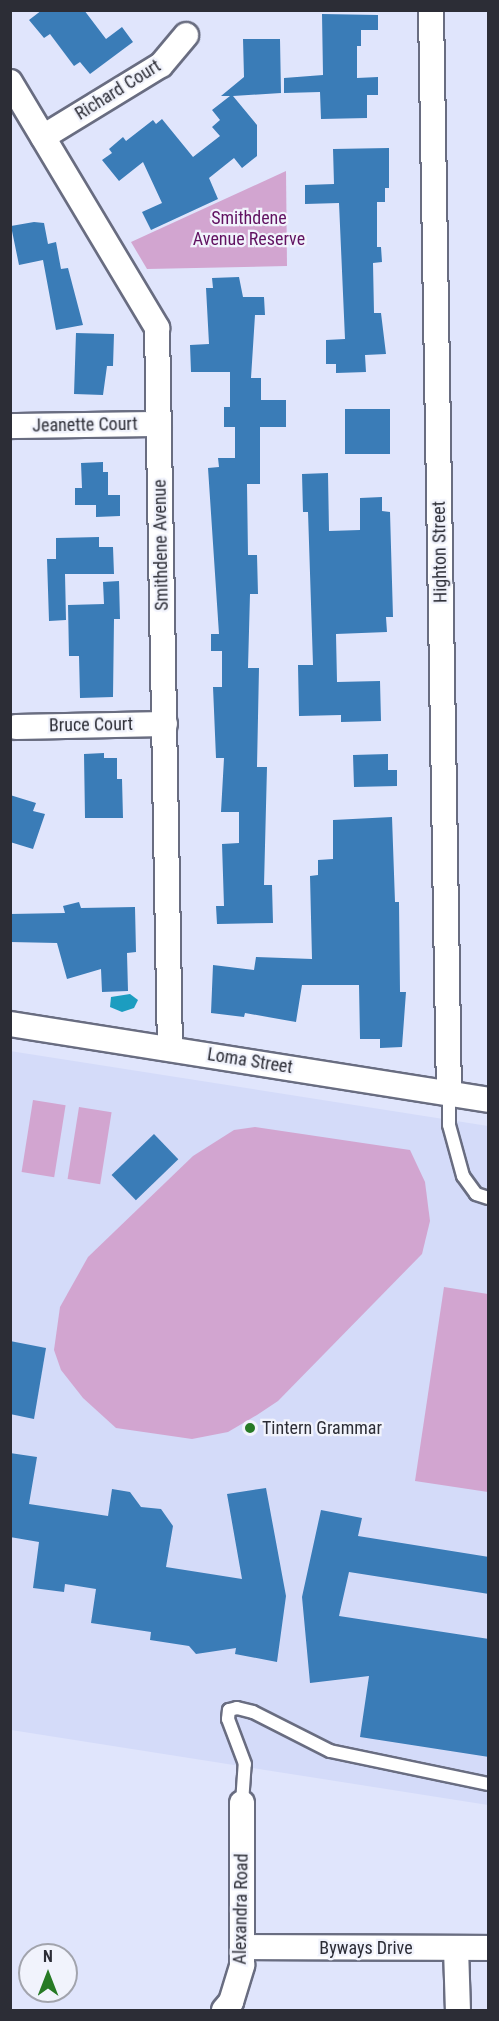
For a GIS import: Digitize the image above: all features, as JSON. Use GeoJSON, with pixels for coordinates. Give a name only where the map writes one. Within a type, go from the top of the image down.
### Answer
{"type":"FeatureCollection","features":[{"type":"Feature","properties":{"kind":"street","name":"Highton Street"},"geometry":{"type":"LineString","coordinates":[[431,10],[449,1093]]}},
{"type":"Feature","properties":{"kind":"street","name":"Richard Court"},"geometry":{"type":"LineString","coordinates":[[43,137],[161,65],[186,35]]}},
{"type":"Feature","properties":{"kind":"street","name":"Smithdene Avenue"},"geometry":{"type":"LineString","coordinates":[[10,82],[157,328],[170,1049]]}},
{"type":"Feature","properties":{"kind":"street","name":"Jeanette Court"},"geometry":{"type":"LineString","coordinates":[[11,426],[159,423]]}},
{"type":"Feature","properties":{"kind":"street","name":"Bruce Court"},"geometry":{"type":"LineString","coordinates":[[16,727],[165,724]]}},
{"type":"Feature","properties":{"kind":"street","name":"Loma Street"},"geometry":{"type":"LineString","coordinates":[[10,1024],[489,1100]]}},
{"type":"Feature","properties":{"kind":"street","name":"Alexandra Road"},"geometry":{"type":"LineString","coordinates":[[224,2010],[238,1982],[243,1947],[242,1803]]}},
{"type":"Feature","properties":{"kind":"street","name":"Byways Drive"},"geometry":{"type":"LineString","coordinates":[[243,1947],[489,1948]]}},
{"type":"Feature","properties":{"kind":"street"},"geometry":{"type":"LineString","coordinates":[[456,1948],[458,2010]]}},
{"type":"Feature","properties":{"kind":"lane"},"geometry":{"type":"LineString","coordinates":[[449,1093],[449,1125],[463,1176],[476,1194],[489,1198]]}},
{"type":"Feature","properties":{"kind":"lane"},"geometry":{"type":"LineString","coordinates":[[242,1803],[244,1764],[228,1714],[237,1708],[253,1712],[330,1751],[489,1784]]}},
{"type":"Feature","properties":{"kind":"shaded area","name":"Tintern Grammar"},"geometry":{"type":"Polygon","coordinates":[[[10,1051],[488,1126],[488,1805],[11,1730],[10,1051]]]}},
{"type":"Feature","properties":{"kind":"green space","name":"Smithdene Avenue Reserve"},"geometry":{"type":"Polygon","coordinates":[[[286,171],[287,266],[147,269],[131,242],[286,171]]]}},
{"type":"Feature","properties":{"kind":"green space"},"geometry":{"type":"Polygon","coordinates":[[[33,1100],[66,1105],[54,1177],[22,1172],[33,1100]]]}},
{"type":"Feature","properties":{"kind":"green space"},"geometry":{"type":"Polygon","coordinates":[[[79,1107],[112,1112],[100,1184],[68,1179],[79,1107]]]}},
{"type":"Feature","properties":{"kind":"green space"},"geometry":{"type":"Polygon","coordinates":[[[255,1127],[410,1150],[425,1182],[430,1221],[422,1254],[278,1401],[228,1432],[192,1439],[116,1428],[83,1398],[61,1370],[54,1350],[60,1307],[88,1257],[193,1156],[234,1130],[255,1127]]]}},
{"type":"Feature","properties":{"kind":"green space"},"geometry":{"type":"Polygon","coordinates":[[[444,1287],[488,1294],[488,1492],[415,1481],[444,1287]]]}},
{"type":"Feature","properties":{"kind":"water"},"geometry":{"type":"Polygon","coordinates":[[[130,994],[138,1000],[134,1008],[122,1012],[110,1007],[111,997],[130,994]]]}},
{"type":"Feature","properties":{"kind":"building"},"geometry":{"type":"Polygon","coordinates":[[[42,10],[84,10],[106,39],[122,27],[133,42],[90,74],[80,62],[74,66],[50,34],[44,38],[29,20],[42,10]]]}},
{"type":"Feature","properties":{"kind":"building"},"geometry":{"type":"Polygon","coordinates":[[[322,14],[378,15],[378,30],[361,30],[361,46],[357,46],[357,78],[378,77],[378,95],[367,95],[367,118],[321,119],[320,92],[284,93],[284,78],[323,75],[322,14]]]}},
{"type":"Feature","properties":{"kind":"building"},"geometry":{"type":"Polygon","coordinates":[[[243,39],[280,39],[281,93],[233,96],[257,125],[257,156],[242,168],[234,158],[209,178],[218,199],[151,230],[142,212],[162,203],[143,162],[119,181],[102,160],[112,153],[109,149],[123,137],[126,141],[153,120],[156,124],[162,119],[193,157],[220,136],[212,127],[220,120],[212,110],[230,96],[221,96],[244,77],[243,39]]]}},
{"type":"Feature","properties":{"kind":"building"},"geometry":{"type":"Polygon","coordinates":[[[389,148],[389,188],[385,188],[385,202],[377,202],[377,247],[381,247],[382,262],[373,263],[374,313],[381,313],[386,354],[365,355],[366,372],[336,373],[336,364],[326,364],[326,340],[345,339],[339,203],[305,204],[305,185],[334,184],[333,149],[389,148]]]}},
{"type":"Feature","properties":{"kind":"building"},"geometry":{"type":"Polygon","coordinates":[[[34,222],[44,223],[48,244],[56,242],[61,269],[68,268],[83,325],[56,330],[43,260],[19,265],[11,226],[34,222]]]}},
{"type":"Feature","properties":{"kind":"building"},"geometry":{"type":"Polygon","coordinates":[[[239,277],[243,297],[264,297],[265,315],[255,315],[251,378],[261,378],[261,400],[286,400],[286,427],[260,427],[260,484],[247,484],[248,555],[257,555],[258,594],[250,594],[248,668],[259,668],[257,767],[267,767],[264,885],[272,885],[273,923],[217,924],[216,906],[224,906],[222,844],[239,843],[239,812],[221,812],[224,758],[216,758],[213,687],[222,687],[222,651],[211,651],[211,634],[219,634],[208,468],[219,467],[218,458],[235,458],[235,427],[224,427],[224,407],[230,407],[230,372],[191,372],[190,345],[209,344],[206,288],[213,288],[212,278],[239,277]]]}},
{"type":"Feature","properties":{"kind":"building"},"geometry":{"type":"Polygon","coordinates":[[[76,333],[114,334],[113,366],[107,366],[103,395],[74,394],[76,333]]]}},
{"type":"Feature","properties":{"kind":"building"},"geometry":{"type":"Polygon","coordinates":[[[345,409],[390,409],[390,454],[345,454],[345,409]]]}},
{"type":"Feature","properties":{"kind":"building"},"geometry":{"type":"Polygon","coordinates":[[[103,462],[103,472],[108,472],[108,495],[120,495],[120,516],[96,517],[96,505],[75,505],[75,488],[82,488],[81,463],[103,462]]]}},
{"type":"Feature","properties":{"kind":"building"},"geometry":{"type":"Polygon","coordinates":[[[328,473],[329,531],[360,530],[360,498],[382,497],[382,511],[390,512],[393,617],[386,617],[387,632],[336,634],[337,682],[380,681],[381,721],[341,722],[341,715],[299,716],[298,665],[313,665],[308,512],[303,512],[302,474],[328,473]]]}},
{"type":"Feature","properties":{"kind":"building"},"geometry":{"type":"Polygon","coordinates":[[[99,537],[99,547],[113,547],[114,574],[65,574],[66,620],[49,621],[47,559],[56,559],[56,538],[99,537]]]}},
{"type":"Feature","properties":{"kind":"building"},"geometry":{"type":"Polygon","coordinates":[[[119,581],[120,619],[114,619],[113,697],[80,698],[79,656],[69,656],[68,605],[104,604],[103,582],[119,581]]]}},
{"type":"Feature","properties":{"kind":"building"},"geometry":{"type":"Polygon","coordinates":[[[104,753],[104,758],[117,758],[117,779],[122,779],[123,818],[85,818],[84,754],[104,753]]]}},
{"type":"Feature","properties":{"kind":"building"},"geometry":{"type":"Polygon","coordinates":[[[388,754],[388,770],[397,770],[397,786],[354,787],[353,755],[388,754]]]}},
{"type":"Feature","properties":{"kind":"building"},"geometry":{"type":"Polygon","coordinates":[[[10,795],[36,803],[33,811],[45,814],[33,849],[10,842],[10,795]]]}},
{"type":"Feature","properties":{"kind":"building"},"geometry":{"type":"Polygon","coordinates":[[[392,817],[395,902],[399,902],[400,992],[406,992],[402,1047],[380,1048],[380,1039],[360,1039],[359,985],[302,985],[296,1022],[245,1013],[244,1017],[211,1013],[213,965],[254,970],[256,957],[312,959],[310,876],[318,875],[318,860],[333,859],[333,820],[392,817]]]}},
{"type":"Feature","properties":{"kind":"building"},"geometry":{"type":"Polygon","coordinates":[[[79,902],[81,908],[135,907],[136,952],[127,953],[128,991],[102,992],[101,969],[67,979],[57,943],[10,942],[10,914],[65,913],[63,906],[79,902]]]}},
{"type":"Feature","properties":{"kind":"building"},"geometry":{"type":"Polygon","coordinates":[[[154,1134],[178,1159],[136,1200],[112,1175],[154,1134]]]}},
{"type":"Feature","properties":{"kind":"building"},"geometry":{"type":"Polygon","coordinates":[[[10,1341],[46,1348],[34,1419],[10,1414],[10,1341]]]}},
{"type":"Feature","properties":{"kind":"building"},"geometry":{"type":"Polygon","coordinates":[[[10,1453],[37,1457],[29,1504],[108,1516],[112,1489],[130,1492],[141,1507],[161,1509],[173,1526],[166,1567],[242,1579],[227,1494],[266,1488],[286,1596],[277,1662],[235,1654],[236,1648],[196,1654],[189,1646],[150,1640],[151,1632],[91,1623],[96,1589],[65,1584],[64,1592],[33,1588],[39,1542],[10,1537],[10,1453]]]}},
{"type":"Feature","properties":{"kind":"building"},"geometry":{"type":"Polygon","coordinates":[[[321,1510],[362,1518],[358,1536],[489,1557],[489,1594],[349,1572],[339,1616],[489,1639],[489,1757],[360,1737],[369,1676],[310,1683],[302,1597],[321,1510]]]}},
{"type":"Feature","properties":{"kind":"place","name":"Tintern Grammar"},"geometry":{"type":"Point","coordinates":[250,1428]}}]}
